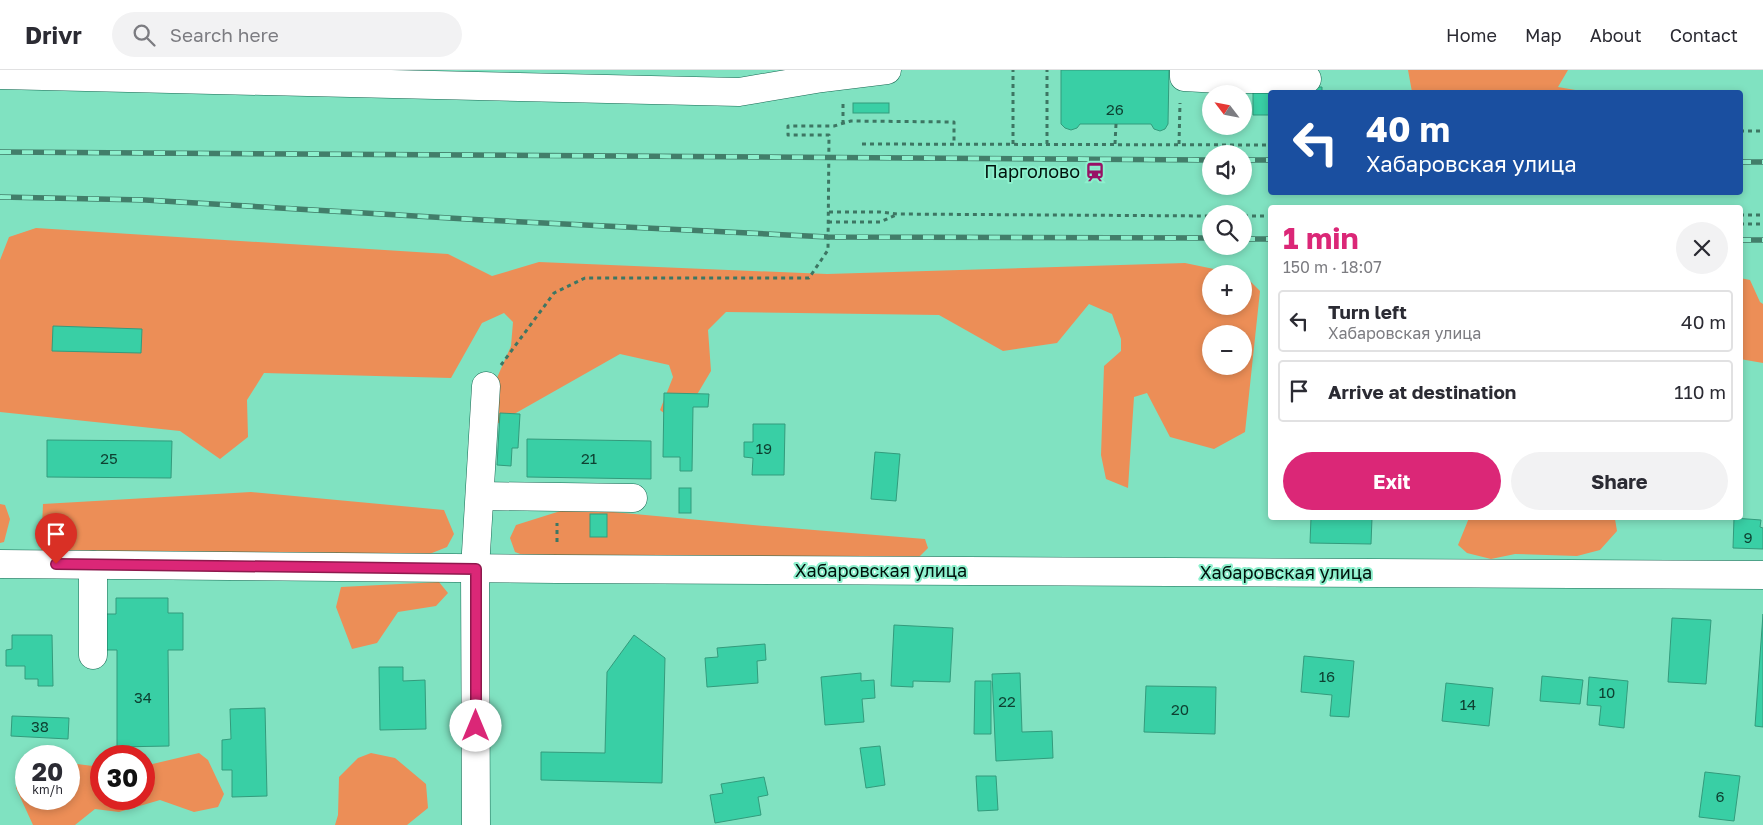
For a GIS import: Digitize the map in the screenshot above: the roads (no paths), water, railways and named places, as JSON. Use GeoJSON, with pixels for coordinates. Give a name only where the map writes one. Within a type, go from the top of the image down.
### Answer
{"type":"FeatureCollection","features":[{"type":"Feature","properties":{"kind":"street"},"geometry":{"type":"LineString","coordinates":[[0,76],[739,92],[822,74],[887,70]]}},
{"type":"Feature","properties":{"kind":"street"},"geometry":{"type":"LineString","coordinates":[[1198,74],[1307,79]]}},
{"type":"Feature","properties":{"kind":"street"},"geometry":{"type":"LineString","coordinates":[[476,825],[476,569],[486,386]]}},
{"type":"Feature","properties":{"kind":"street"},"geometry":{"type":"LineString","coordinates":[[480,496],[633,498]]}},
{"type":"Feature","properties":{"kind":"street","name":"Хабаровская улица"},"geometry":{"type":"LineString","coordinates":[[0,564],[476,569],[1763,575]]}},
{"type":"Feature","properties":{"kind":"street"},"geometry":{"type":"LineString","coordinates":[[92,565],[93,656]]}},
{"type":"Feature","properties":{"kind":"railway"},"geometry":{"type":"LineString","coordinates":[[0,152],[1202,160]]}},
{"type":"Feature","properties":{"kind":"railway"},"geometry":{"type":"LineString","coordinates":[[1252,160],[1268,160]]}},
{"type":"Feature","properties":{"kind":"railway"},"geometry":{"type":"LineString","coordinates":[[1743,162],[1763,162]]}},
{"type":"Feature","properties":{"kind":"railway"},"geometry":{"type":"LineString","coordinates":[[0,197],[145,200],[483,220],[828,237],[1202,238]]}},
{"type":"Feature","properties":{"kind":"railway"},"geometry":{"type":"LineString","coordinates":[[1252,239],[1268,239]]}},
{"type":"Feature","properties":{"kind":"railway"},"geometry":{"type":"LineString","coordinates":[[1743,240],[1763,240]]}},
{"type":"Feature","properties":{"kind":"place","name":"Парголово"},"geometry":{"type":"Point","coordinates":[1095,172]}}]}
